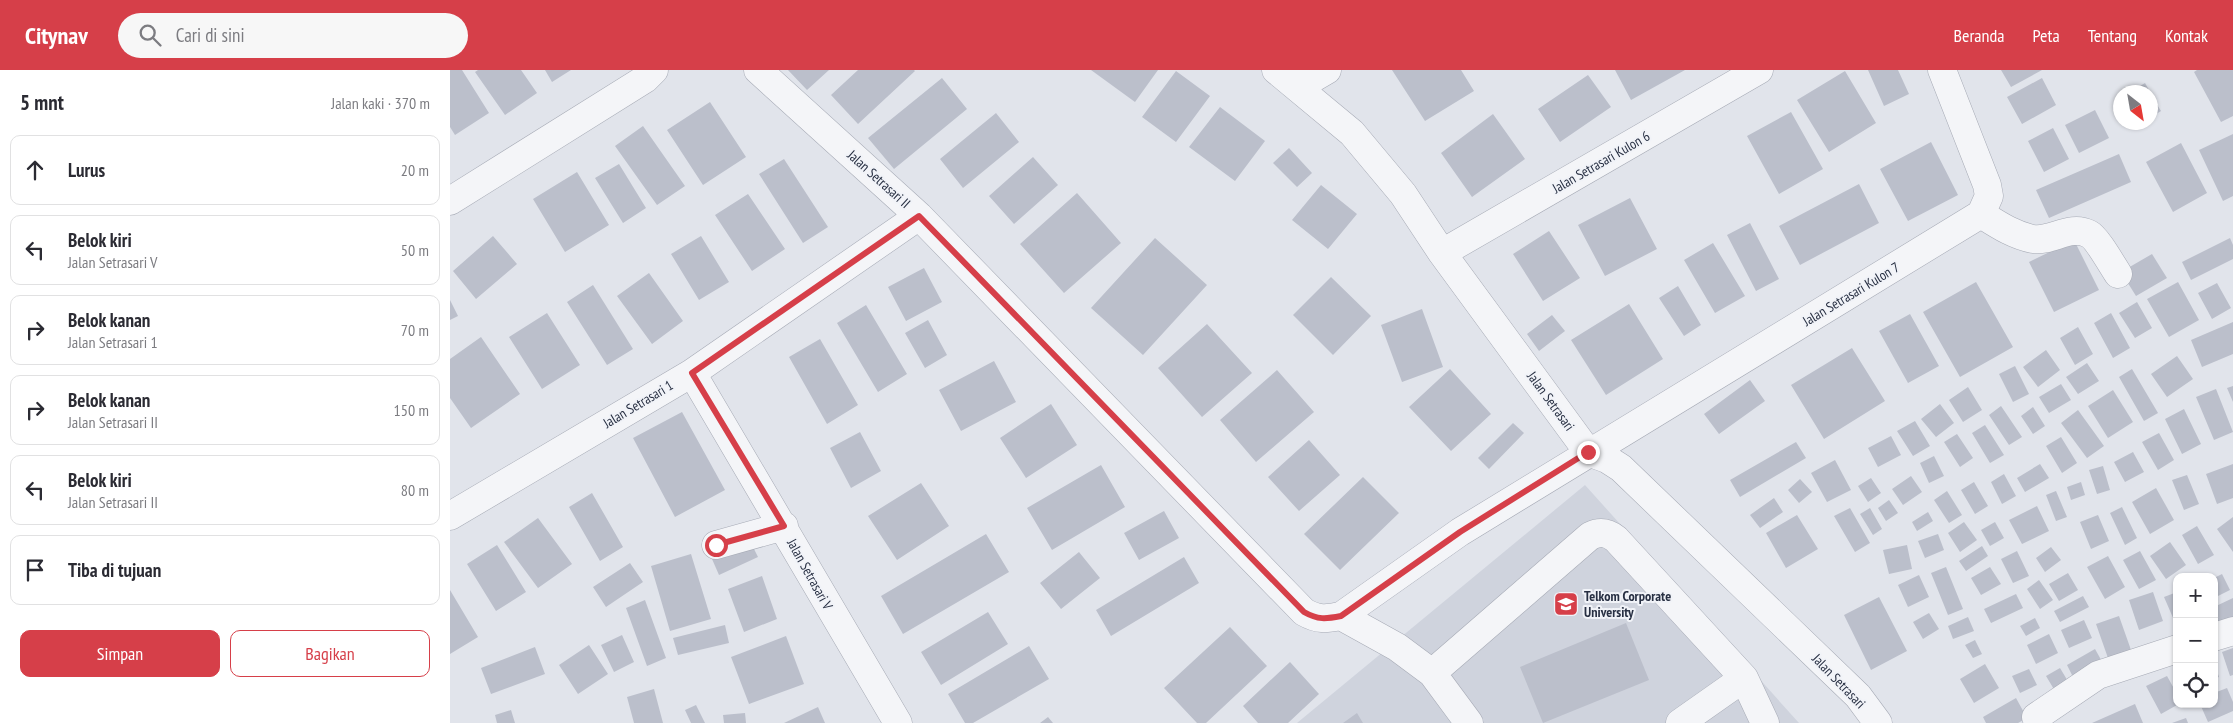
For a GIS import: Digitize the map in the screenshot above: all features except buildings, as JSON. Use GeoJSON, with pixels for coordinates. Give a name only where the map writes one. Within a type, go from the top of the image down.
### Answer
{"type":"FeatureCollection","features":[{"type":"Feature","properties":{"kind":"street"},"geometry":{"type":"LineString","coordinates":[[450,201],[645,79],[654,70]]}},
{"type":"Feature","properties":{"kind":"street","name":"Jalan Setrasari II"},"geometry":{"type":"LineString","coordinates":[[758,70],[919,216],[1304,612],[1314,618],[1323,620],[1341,616],[1460,532],[1588,452]]}},
{"type":"Feature","properties":{"kind":"street","name":"Jalan Setrasari"},"geometry":{"type":"LineString","coordinates":[[1276,70],[1352,133],[1403,194],[1442,253],[1588,452],[1607,459],[1621,468],[1858,696],[1878,723]]}},
{"type":"Feature","properties":{"kind":"street"},"geometry":{"type":"LineString","coordinates":[[1298,87],[1328,70]]}},
{"type":"Feature","properties":{"kind":"street","name":"Jalan Setrasari Kulon 6"},"geometry":{"type":"LineString","coordinates":[[1442,253],[1759,70]]}},
{"type":"Feature","properties":{"kind":"street"},"geometry":{"type":"LineString","coordinates":[[1942,70],[1987,185],[1988,196],[1980,214],[2004,229],[2034,239],[2054,236],[2076,229],[2090,234],[2118,274]]}},
{"type":"Feature","properties":{"kind":"street","name":"Jalan Setrasari Kulon 7"},"geometry":{"type":"LineString","coordinates":[[1588,452],[1980,214]]}},
{"type":"Feature","properties":{"kind":"street","name":"Jalan Setrasari 1"},"geometry":{"type":"LineString","coordinates":[[450,516],[692,373],[919,216]]}},
{"type":"Feature","properties":{"kind":"street","name":"Jalan Setrasari V"},"geometry":{"type":"LineString","coordinates":[[692,373],[784,526],[852,648],[898,723]]}},
{"type":"Feature","properties":{"kind":"street"},"geometry":{"type":"LineString","coordinates":[[716,545],[784,526]]}},
{"type":"Feature","properties":{"kind":"street"},"geometry":{"type":"LineString","coordinates":[[1432,672],[1590,536],[1604,533],[1616,539],[1744,678],[1766,723]]}},
{"type":"Feature","properties":{"kind":"street"},"geometry":{"type":"LineString","coordinates":[[1341,616],[1398,648],[1432,672],[1469,723]]}},
{"type":"Feature","properties":{"kind":"street"},"geometry":{"type":"LineString","coordinates":[[2218,636],[2233,631]]}},
{"type":"Feature","properties":{"kind":"street"},"geometry":{"type":"LineString","coordinates":[[2036,717],[2098,675],[2173,650]]}},
{"type":"Feature","properties":{"kind":"street"},"geometry":{"type":"LineString","coordinates":[[1680,723],[1744,678]]}},
{"type":"Feature","properties":{"kind":"shaded area","name":"Telkom Corporate University"},"geometry":{"type":"Polygon","coordinates":[[[1585,485],[1799,723],[1297,723],[1585,485]]]}},
{"type":"Feature","properties":{"kind":"place","name":"Telkom Corporate University"},"geometry":{"type":"Point","coordinates":[1566,604]}},
{"type":"Feature","properties":{"kind":"route"},"geometry":{"type":"LineString","coordinates":[[716,545],[784,526],[692,373],[919,216],[1304,612],[1314,618],[1323,620],[1341,616],[1460,532],[1588,452]]}}]}
